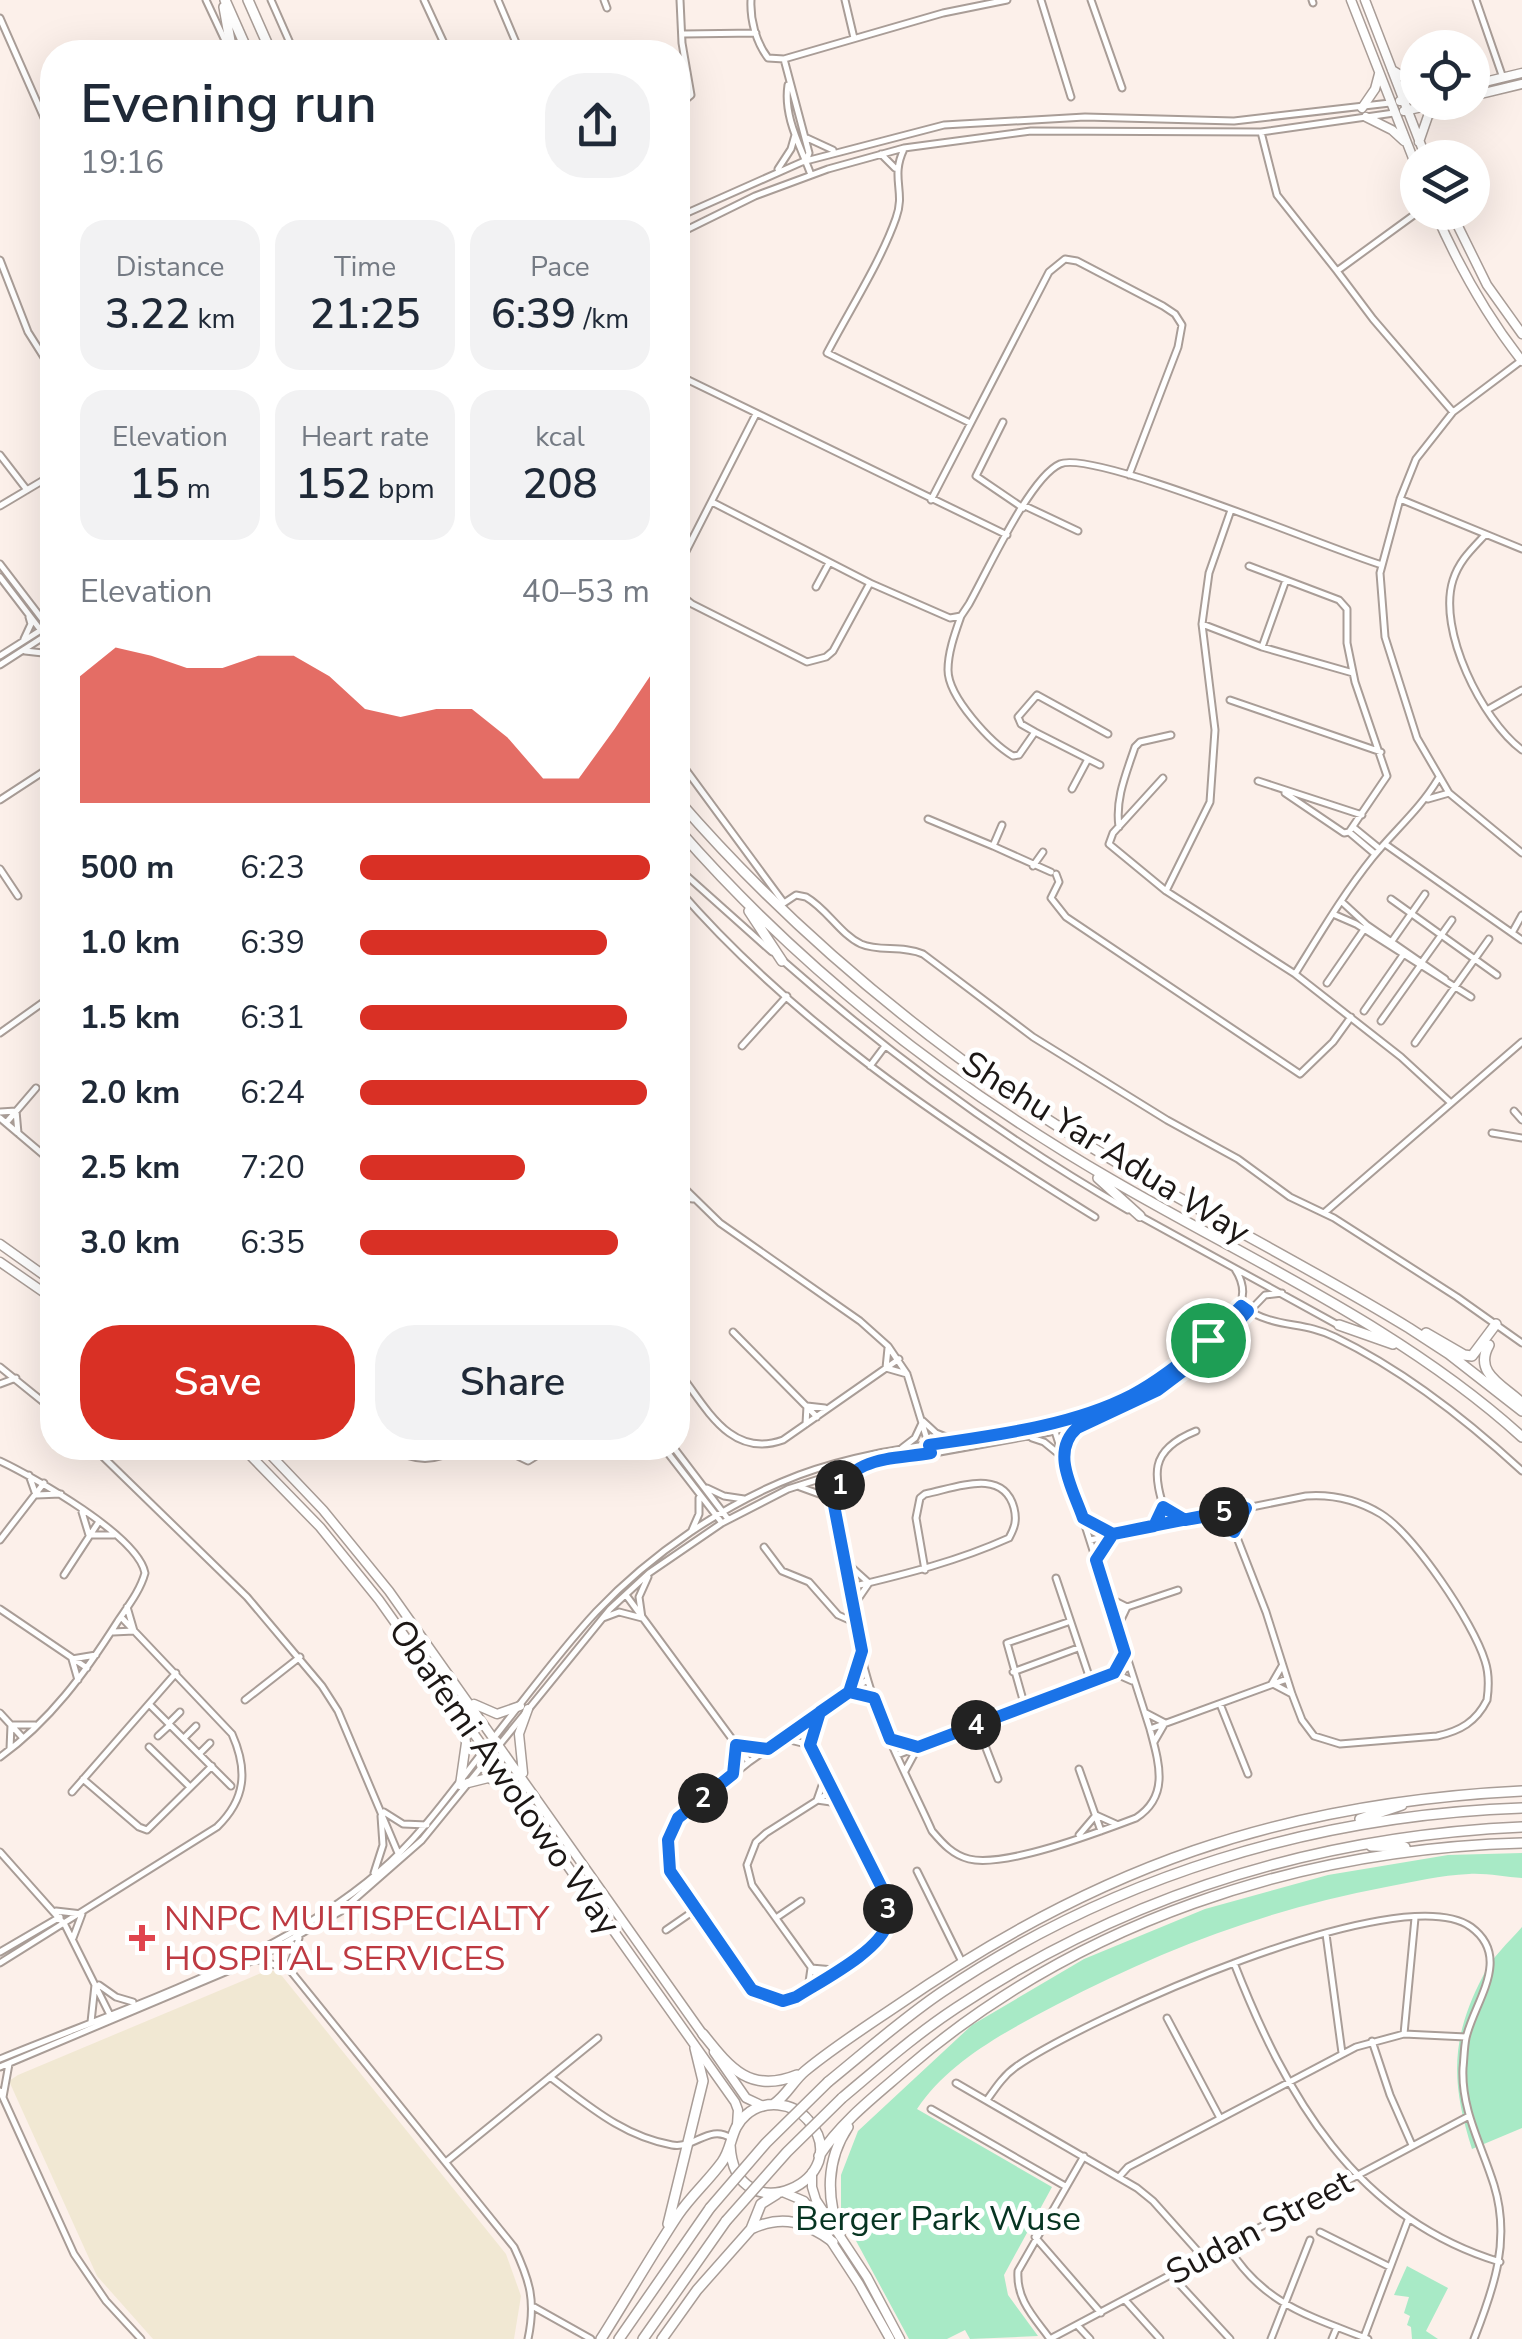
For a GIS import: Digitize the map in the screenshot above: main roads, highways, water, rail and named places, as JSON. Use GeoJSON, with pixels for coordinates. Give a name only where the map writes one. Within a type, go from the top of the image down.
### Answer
{"type":"FeatureCollection","features":[{"type":"Feature","properties":{"kind":"highway"},"geometry":{"type":"LineString","coordinates":[[223,0],[230,40]]}},
{"type":"Feature","properties":{"kind":"highway"},"geometry":{"type":"LineString","coordinates":[[223,0],[242,40]]}},
{"type":"Feature","properties":{"kind":"highway"},"geometry":{"type":"LineString","coordinates":[[248,0],[266,40]]}},
{"type":"Feature","properties":{"kind":"highway","name":"Shehu Yar'Adua Way"},"geometry":{"type":"LineString","coordinates":[[690,813],[816,943],[905,1016],[1030,1108],[1409,1328],[1522,1411]]}},
{"type":"Feature","properties":{"kind":"highway","name":"Shehu Yar'Adua Way"},"geometry":{"type":"LineString","coordinates":[[690,842],[814,968],[992,1106],[1412,1351],[1522,1437]]}},
{"type":"Feature","properties":{"kind":"highway"},"geometry":{"type":"LineString","coordinates":[[733,889],[782,961]]}},
{"type":"Feature","properties":{"kind":"highway"},"geometry":{"type":"LineString","coordinates":[[784,903],[816,943]]}},
{"type":"Feature","properties":{"kind":"highway"},"geometry":{"type":"LineString","coordinates":[[1073,1156],[1140,1216]]}},
{"type":"Feature","properties":{"kind":"highway"},"geometry":{"type":"LineString","coordinates":[[1338,1325],[1412,1351]]}},
{"type":"Feature","properties":{"kind":"highway"},"geometry":{"type":"LineString","coordinates":[[1409,1328],[1439,1339],[1467,1356],[1479,1350],[1499,1326],[1485,1352],[1483,1368],[1522,1403]]}},
{"type":"Feature","properties":{"kind":"highway"},"geometry":{"type":"LineString","coordinates":[[601,2339],[692,2196],[722,2162],[744,2116],[769,2105],[804,2072],[962,1962],[1026,1923],[1107,1883],[1226,1839],[1315,1816],[1424,1797],[1522,1791]]}},
{"type":"Feature","properties":{"kind":"highway"},"geometry":{"type":"LineString","coordinates":[[619,2339],[710,2208],[766,2143],[828,2082],[941,1993],[1012,1948],[1073,1916],[1155,1881],[1233,1854],[1336,1828],[1424,1797]]}},
{"type":"Feature","properties":{"kind":"highway"},"geometry":{"type":"LineString","coordinates":[[1336,1828],[1468,1810],[1522,1808]]}},
{"type":"Feature","properties":{"kind":"highway"},"geometry":{"type":"LineString","coordinates":[[644,2339],[726,2222],[785,2154],[842,2098],[918,2035],[1005,1977],[1146,1906],[1250,1870],[1348,1845],[1522,1827]]}},
{"type":"Feature","properties":{"kind":"highway"},"geometry":{"type":"LineString","coordinates":[[1348,1845],[1522,1843]]}},
{"type":"Feature","properties":{"kind":"highway"},"geometry":{"type":"LineString","coordinates":[[1087,1947],[1178,1909],[1252,1884],[1356,1858],[1432,1847]]}},
{"type":"Feature","properties":{"kind":"highway"},"geometry":{"type":"LineString","coordinates":[[662,2339],[697,2290],[751,2229],[761,2204],[796,2189],[812,2174],[819,2156],[858,2112],[964,2020],[1087,1947],[1146,1906]]}},
{"type":"Feature","properties":{"kind":"highway"},"geometry":{"type":"LineString","coordinates":[[1026,1923],[1073,1916]]}},
{"type":"Feature","properties":{"kind":"highway"},"geometry":{"type":"LineString","coordinates":[[703,2034],[729,2066],[749,2078],[775,2082],[804,2072]]}},
{"type":"Feature","properties":{"kind":"highway"},"geometry":{"type":"LineString","coordinates":[[660,2245],[704,2082],[696,2048]]}},
{"type":"Feature","properties":{"kind":"highway"},"geometry":{"type":"LineString","coordinates":[[769,2105],[798,2112],[808,2120],[819,2143],[819,2156]]}},
{"type":"Feature","properties":{"kind":"highway"},"geometry":{"type":"LineString","coordinates":[[836,2238],[830,2206],[830,2172],[843,2134],[858,2112]]}},
{"type":"Feature","properties":{"kind":"highway"},"geometry":{"type":"LineString","coordinates":[[730,2142],[730,2158],[742,2180],[764,2193],[781,2193]]}},
{"type":"Feature","properties":{"kind":"highway"},"geometry":{"type":"LineString","coordinates":[[751,2229],[771,2221],[792,2221],[836,2238]]}},
{"type":"Feature","properties":{"kind":"main road"},"geometry":{"type":"LineString","coordinates":[[1351,0],[1405,140]]}},
{"type":"Feature","properties":{"kind":"main road"},"geometry":{"type":"LineString","coordinates":[[1365,0],[1400,90]]}},
{"type":"Feature","properties":{"kind":"main road"},"geometry":{"type":"LineString","coordinates":[[1392,70],[1400,75]]}},
{"type":"Feature","properties":{"kind":"main road"},"geometry":{"type":"LineString","coordinates":[[1490,81],[1522,73]]}},
{"type":"Feature","properties":{"kind":"main road"},"geometry":{"type":"LineString","coordinates":[[1379,74],[1364,112],[1403,140]]}},
{"type":"Feature","properties":{"kind":"main road"},"geometry":{"type":"LineString","coordinates":[[1490,92],[1520,84]]}},
{"type":"Feature","properties":{"kind":"main road"},"geometry":{"type":"LineString","coordinates":[[1390,103],[1400,101]]}},
{"type":"Feature","properties":{"kind":"main road"},"geometry":{"type":"LineString","coordinates":[[1394,113],[1400,112]]}},
{"type":"Feature","properties":{"kind":"main road"},"geometry":{"type":"LineString","coordinates":[[1443,230],[1490,320],[1522,361]]}},
{"type":"Feature","properties":{"kind":"main road"},"geometry":{"type":"LineString","coordinates":[[1460,230],[1487,285],[1522,334]]}},
{"type":"Feature","properties":{"kind":"main road"},"geometry":{"type":"LineString","coordinates":[[0,1244],[40,1272]]}},
{"type":"Feature","properties":{"kind":"main road"},"geometry":{"type":"LineString","coordinates":[[0,1262],[40,1290]]}},
{"type":"Feature","properties":{"kind":"main road","name":"Obafemi Awolowo Way"},"geometry":{"type":"LineString","coordinates":[[254,1460],[350,1562],[462,1716],[735,2102],[737,2124]]}},
{"type":"Feature","properties":{"kind":"main road","name":"Obafemi Awolowo Way"},"geometry":{"type":"LineString","coordinates":[[275,1460],[372,1569],[746,2098],[769,2105]]}},
{"type":"Feature","properties":{"kind":"main road"},"geometry":{"type":"LineString","coordinates":[[466,1698],[482,1710],[497,1714],[524,1708],[518,1744],[528,1786]]}},
{"type":"Feature","properties":{"kind":"main road"},"geometry":{"type":"LineString","coordinates":[[462,1716],[466,1743],[464,1784],[488,1778],[513,1789]]}},
{"type":"Feature","properties":{"kind":"main road"},"geometry":{"type":"LineString","coordinates":[[812,2174],[816,2200],[890,2339]]}},
{"type":"Feature","properties":{"kind":"main road"},"geometry":{"type":"LineString","coordinates":[[781,2193],[804,2201],[836,2238],[900,2339]]}},
{"type":"Feature","properties":{"kind":"place","name":"NNPC MULTISPECIALTY HOSPITAL SERVICES"},"geometry":{"type":"Point","coordinates":[142,1938]}},
{"type":"Feature","properties":{"kind":"park label","name":"Berger Park Wuse"},"geometry":{"type":"Point","coordinates":[938,2218]}}]}
